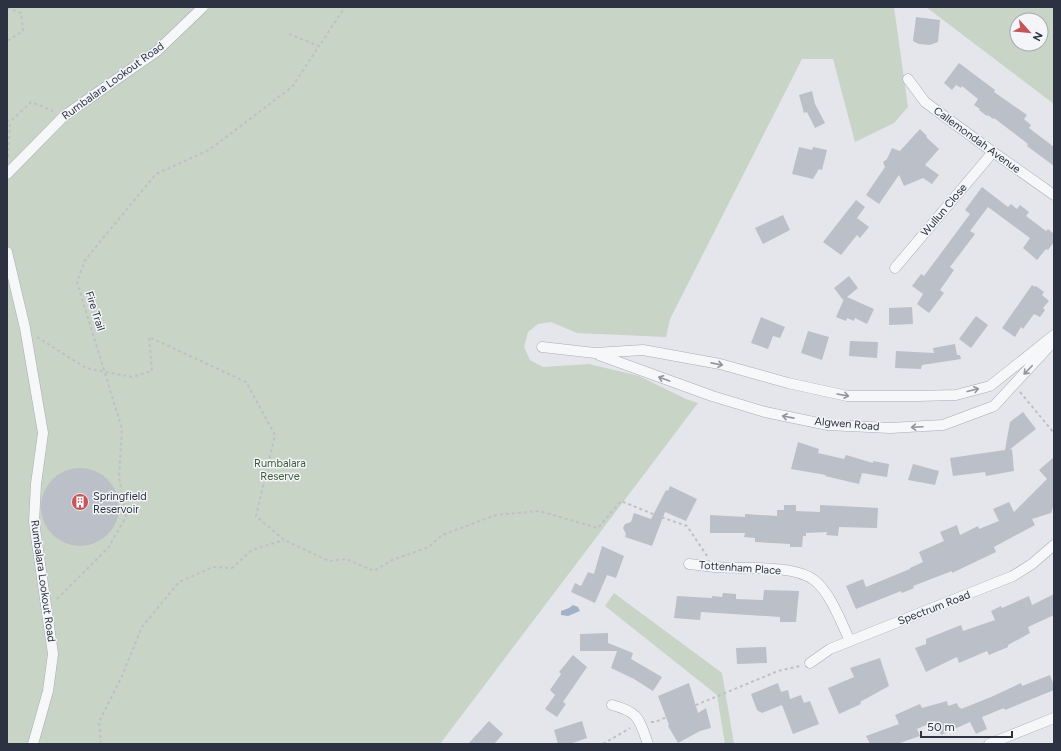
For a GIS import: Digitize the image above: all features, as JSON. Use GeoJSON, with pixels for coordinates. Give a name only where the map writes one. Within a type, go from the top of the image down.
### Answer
{"type":"FeatureCollection","features":[{"type":"Feature","properties":{"kind":"street","name":"Rumbalara Lookout Road"},"geometry":{"type":"LineString","coordinates":[[7,174],[64,116],[157,51],[203,7]]}},
{"type":"Feature","properties":{"kind":"street","name":"Callemondah Avenue"},"geometry":{"type":"LineString","coordinates":[[908,79],[925,102],[1054,195]]}},
{"type":"Feature","properties":{"kind":"street","name":"Wullun Close"},"geometry":{"type":"LineString","coordinates":[[895,268],[993,152]]}},
{"type":"Feature","properties":{"kind":"street","name":"Rumbalara Lookout Road"},"geometry":{"type":"LineString","coordinates":[[7,252],[25,328],[43,433],[36,484],[34,522],[37,553],[47,608],[53,654],[48,691],[34,744]]}},
{"type":"Feature","properties":{"kind":"street","name":"Algwen Road"},"geometry":{"type":"LineString","coordinates":[[542,347],[595,353],[643,350],[720,364],[788,383],[847,396],[956,395],[990,386],[1054,335]]}},
{"type":"Feature","properties":{"kind":"street","name":"Algwen Road"},"geometry":{"type":"LineString","coordinates":[[595,353],[712,396],[765,412],[828,425],[890,428],[943,425],[994,406],[1054,341]]}},
{"type":"Feature","properties":{"kind":"street","name":"Spectrum Road"},"geometry":{"type":"LineString","coordinates":[[810,663],[830,649],[1013,576],[1032,564],[1054,545]]}},
{"type":"Feature","properties":{"kind":"street","name":"Tottenham Place"},"geometry":{"type":"LineString","coordinates":[[689,564],[714,567],[765,568],[806,575],[814,580],[824,590],[850,641]]}},
{"type":"Feature","properties":{"kind":"street"},"geometry":{"type":"LineString","coordinates":[[612,705],[630,711],[636,716],[640,722],[648,744]]}},
{"type":"Feature","properties":{"kind":"street"},"geometry":{"type":"LineString","coordinates":[[989,744],[1054,718]]}},
{"type":"Feature","properties":{"kind":"path","name":"Fire Trail"},"geometry":{"type":"LineString","coordinates":[[47,608],[108,548],[126,517],[120,477],[122,429],[77,282],[85,260],[156,174],[209,150],[292,87],[345,7]]}},
{"type":"Feature","properties":{"kind":"path"},"geometry":{"type":"LineString","coordinates":[[7,8],[21,13],[23,31],[7,41]]}},
{"type":"Feature","properties":{"kind":"path"},"geometry":{"type":"LineString","coordinates":[[289,34],[319,46]]}},
{"type":"Feature","properties":{"kind":"path"},"geometry":{"type":"LineString","coordinates":[[8,161],[10,122],[31,102],[64,116]]}},
{"type":"Feature","properties":{"kind":"path"},"geometry":{"type":"LineString","coordinates":[[25,328],[86,368],[132,377],[152,371],[149,336],[246,382],[275,435],[256,516],[284,540],[329,561],[346,559],[374,572],[392,560],[429,547],[442,535],[496,515],[539,511],[598,528],[621,501],[686,526],[714,567]]}},
{"type":"Feature","properties":{"kind":"path"},"geometry":{"type":"LineString","coordinates":[[1014,385],[1054,433]]}},
{"type":"Feature","properties":{"kind":"path"},"geometry":{"type":"LineString","coordinates":[[101,744],[99,722],[122,678],[142,627],[179,582],[213,567],[232,568],[252,550],[284,540]]}},
{"type":"Feature","properties":{"kind":"path"},"geometry":{"type":"LineString","coordinates":[[603,744],[640,722],[655,722],[778,671],[810,663]]}},
{"type":"Feature","properties":{"kind":"green space","name":"Rumbalara Reserve"},"geometry":{"type":"Polygon","coordinates":[[[7,7],[894,7],[908,107],[894,123],[855,142],[833,59],[802,59],[670,319],[666,337],[577,333],[551,322],[538,324],[528,332],[524,347],[530,360],[543,367],[589,364],[639,376],[686,399],[698,403],[440,744],[7,744],[7,7]]]}},
{"type":"Feature","properties":{"kind":"green space"},"geometry":{"type":"Polygon","coordinates":[[[926,7],[1054,7],[1054,104],[926,7]]]}},
{"type":"Feature","properties":{"kind":"green space"},"geometry":{"type":"Polygon","coordinates":[[[614,593],[722,673],[734,744],[725,744],[717,695],[605,606],[614,593]]]}},
{"type":"Feature","properties":{"kind":"water"},"geometry":{"type":"Polygon","coordinates":[[[573,605],[578,607],[580,611],[568,616],[561,615],[561,611],[573,605]]]}},
{"type":"Feature","properties":{"kind":"building"},"geometry":{"type":"Polygon","coordinates":[[[916,17],[940,20],[938,42],[930,45],[919,44],[913,41],[916,17]]]}},
{"type":"Feature","properties":{"kind":"building"},"geometry":{"type":"Polygon","coordinates":[[[959,63],[995,90],[994,92],[1027,115],[1024,119],[1031,125],[1029,128],[1054,147],[1054,166],[1027,146],[1028,144],[994,118],[993,119],[988,115],[987,116],[979,110],[980,109],[974,105],[978,99],[962,86],[961,88],[956,85],[952,90],[944,83],[959,63]]]}},
{"type":"Feature","properties":{"kind":"building"},"geometry":{"type":"Polygon","coordinates":[[[812,91],[815,104],[825,123],[815,128],[807,112],[804,113],[799,95],[812,91]]]}},
{"type":"Feature","properties":{"kind":"building"},"geometry":{"type":"Polygon","coordinates":[[[920,129],[939,149],[925,165],[939,175],[932,184],[923,178],[904,186],[899,175],[879,204],[866,195],[885,167],[883,162],[887,159],[892,148],[900,151],[920,129]]]}},
{"type":"Feature","properties":{"kind":"building"},"geometry":{"type":"Polygon","coordinates":[[[799,147],[812,150],[813,147],[827,150],[822,170],[819,169],[813,179],[792,174],[799,147]]]}},
{"type":"Feature","properties":{"kind":"building"},"geometry":{"type":"Polygon","coordinates":[[[982,187],[1008,207],[1011,204],[1017,209],[1020,205],[1029,212],[1026,216],[1046,231],[1048,229],[1054,234],[1054,242],[1037,260],[1023,248],[1030,238],[988,207],[970,231],[975,234],[950,267],[954,270],[940,290],[944,293],[929,313],[917,304],[923,294],[912,286],[921,274],[924,276],[970,214],[965,210],[982,187]]]}},
{"type":"Feature","properties":{"kind":"building"},"geometry":{"type":"Polygon","coordinates":[[[856,200],[865,207],[857,218],[869,227],[860,238],[857,235],[841,255],[823,242],[856,200]]]}},
{"type":"Feature","properties":{"kind":"building"},"geometry":{"type":"Polygon","coordinates":[[[783,215],[790,230],[763,244],[755,228],[783,215]]]}},
{"type":"Feature","properties":{"kind":"building"},"geometry":{"type":"Polygon","coordinates":[[[849,276],[858,288],[847,297],[874,309],[867,324],[855,318],[854,321],[847,318],[846,321],[836,317],[844,299],[843,300],[834,288],[849,276]]]}},
{"type":"Feature","properties":{"kind":"building"},"geometry":{"type":"Polygon","coordinates":[[[1032,285],[1044,292],[1042,295],[1049,301],[1043,308],[1045,310],[1040,317],[1034,314],[1023,329],[1021,327],[1015,337],[1002,328],[1032,285]]]}},
{"type":"Feature","properties":{"kind":"building"},"geometry":{"type":"Polygon","coordinates":[[[912,307],[913,324],[889,325],[889,308],[912,307]]]}},
{"type":"Feature","properties":{"kind":"building"},"geometry":{"type":"Polygon","coordinates":[[[976,316],[988,325],[971,348],[959,339],[976,316]]]}},
{"type":"Feature","properties":{"kind":"building"},"geometry":{"type":"Polygon","coordinates":[[[761,317],[785,327],[780,338],[773,336],[768,349],[751,343],[761,317]]]}},
{"type":"Feature","properties":{"kind":"building"},"geometry":{"type":"Polygon","coordinates":[[[808,331],[829,337],[822,360],[801,353],[808,331]]]}},
{"type":"Feature","properties":{"kind":"building"},"geometry":{"type":"Polygon","coordinates":[[[850,341],[878,342],[877,358],[849,356],[850,341]]]}},
{"type":"Feature","properties":{"kind":"building"},"geometry":{"type":"Polygon","coordinates":[[[955,344],[957,355],[960,355],[961,359],[922,365],[921,369],[895,368],[896,351],[934,353],[933,348],[955,344]]]}},
{"type":"Feature","properties":{"kind":"building"},"geometry":{"type":"Polygon","coordinates":[[[1023,412],[1036,429],[1009,450],[1012,449],[1014,471],[986,476],[985,472],[953,476],[950,458],[1005,450],[1010,422],[1023,412]]]}},
{"type":"Feature","properties":{"kind":"building"},"geometry":{"type":"Polygon","coordinates":[[[798,442],[819,449],[818,453],[844,459],[846,455],[873,463],[873,461],[889,464],[887,477],[862,473],[859,484],[825,476],[826,475],[791,469],[798,442]]]}},
{"type":"Feature","properties":{"kind":"building"},"geometry":{"type":"Polygon","coordinates":[[[1054,457],[1054,505],[1051,513],[1032,519],[1035,525],[994,547],[996,552],[952,573],[952,571],[913,586],[914,588],[902,593],[901,591],[856,609],[846,586],[863,579],[866,587],[923,562],[919,552],[944,541],[940,532],[957,525],[960,535],[978,526],[979,529],[999,521],[993,509],[1009,502],[1014,512],[1047,479],[1039,470],[1054,457]]]}},
{"type":"Feature","properties":{"kind":"building"},"geometry":{"type":"Polygon","coordinates":[[[913,464],[939,471],[935,485],[908,480],[913,464]]]}},
{"type":"Feature","properties":{"kind":"building","name":"Springfield Reservoir"},"geometry":{"type":"Polygon","coordinates":[[[72,468],[88,468],[102,474],[113,485],[119,499],[119,515],[113,529],[102,540],[88,546],[72,546],[58,540],[47,529],[41,515],[41,499],[47,485],[58,474],[72,468]]]}},
{"type":"Feature","properties":{"kind":"building"},"geometry":{"type":"Polygon","coordinates":[[[670,486],[697,499],[686,521],[665,512],[652,546],[625,537],[626,534],[623,528],[625,524],[631,522],[634,513],[651,519],[666,490],[668,491],[670,486]]]}},
{"type":"Feature","properties":{"kind":"building"},"geometry":{"type":"Polygon","coordinates":[[[784,505],[796,505],[796,511],[820,512],[820,505],[878,508],[877,528],[839,527],[838,536],[826,535],[827,532],[806,533],[806,536],[803,536],[802,547],[790,547],[790,544],[755,542],[755,538],[744,537],[745,533],[710,533],[710,515],[745,517],[745,514],[777,516],[777,510],[784,510],[784,505]]]}},
{"type":"Feature","properties":{"kind":"building"},"geometry":{"type":"Polygon","coordinates":[[[602,546],[624,556],[616,578],[607,575],[595,603],[571,592],[575,583],[581,586],[588,572],[594,574],[602,546]]]}},
{"type":"Feature","properties":{"kind":"building"},"geometry":{"type":"Polygon","coordinates":[[[764,590],[799,591],[796,622],[780,622],[780,617],[701,612],[700,620],[674,618],[677,596],[712,598],[712,596],[722,597],[723,593],[736,594],[736,599],[763,600],[764,590]]]}},
{"type":"Feature","properties":{"kind":"building"},"geometry":{"type":"Polygon","coordinates":[[[1054,594],[1054,615],[1028,627],[1030,633],[1008,645],[1008,647],[989,655],[987,651],[959,663],[957,657],[926,672],[915,648],[926,644],[926,639],[961,625],[963,631],[995,620],[991,611],[1001,606],[1002,608],[1029,596],[1032,605],[1054,594]]]}},
{"type":"Feature","properties":{"kind":"building"},"geometry":{"type":"Polygon","coordinates":[[[608,633],[608,643],[633,653],[631,659],[662,677],[653,691],[634,679],[611,668],[617,651],[580,651],[580,634],[608,633]]]}},
{"type":"Feature","properties":{"kind":"building"},"geometry":{"type":"Polygon","coordinates":[[[766,647],[767,663],[737,664],[736,648],[766,647]]]}},
{"type":"Feature","properties":{"kind":"building"},"geometry":{"type":"Polygon","coordinates":[[[573,655],[587,667],[563,702],[566,704],[557,717],[545,709],[555,695],[550,690],[561,674],[559,672],[573,655]]]}},
{"type":"Feature","properties":{"kind":"building"},"geometry":{"type":"Polygon","coordinates":[[[880,658],[889,686],[860,702],[861,704],[839,714],[828,688],[854,677],[850,668],[880,658]]]}},
{"type":"Feature","properties":{"kind":"building"},"geometry":{"type":"Polygon","coordinates":[[[1050,675],[1054,690],[1005,710],[1004,708],[982,717],[987,729],[976,734],[970,722],[941,735],[935,721],[917,729],[920,736],[897,744],[870,744],[866,736],[899,724],[895,715],[920,704],[922,708],[947,701],[948,706],[957,703],[961,709],[1021,683],[1022,686],[1050,675]]]}},
{"type":"Feature","properties":{"kind":"building"},"geometry":{"type":"Polygon","coordinates":[[[689,683],[698,713],[706,708],[711,728],[700,731],[678,743],[668,726],[669,725],[658,696],[689,683]]]}},
{"type":"Feature","properties":{"kind":"building"},"geometry":{"type":"Polygon","coordinates":[[[778,683],[781,692],[788,690],[790,699],[801,695],[804,703],[810,701],[819,724],[793,734],[782,705],[762,713],[757,710],[751,694],[778,683]]]}},
{"type":"Feature","properties":{"kind":"building"},"geometry":{"type":"Polygon","coordinates":[[[489,721],[503,734],[494,744],[468,744],[489,721]]]}},
{"type":"Feature","properties":{"kind":"building"},"geometry":{"type":"Polygon","coordinates":[[[582,721],[587,738],[570,744],[558,744],[554,730],[582,721]]]}},
{"type":"Feature","properties":{"kind":"place","name":"Springfield Reservoir"},"geometry":{"type":"Point","coordinates":[80,502]}}]}
